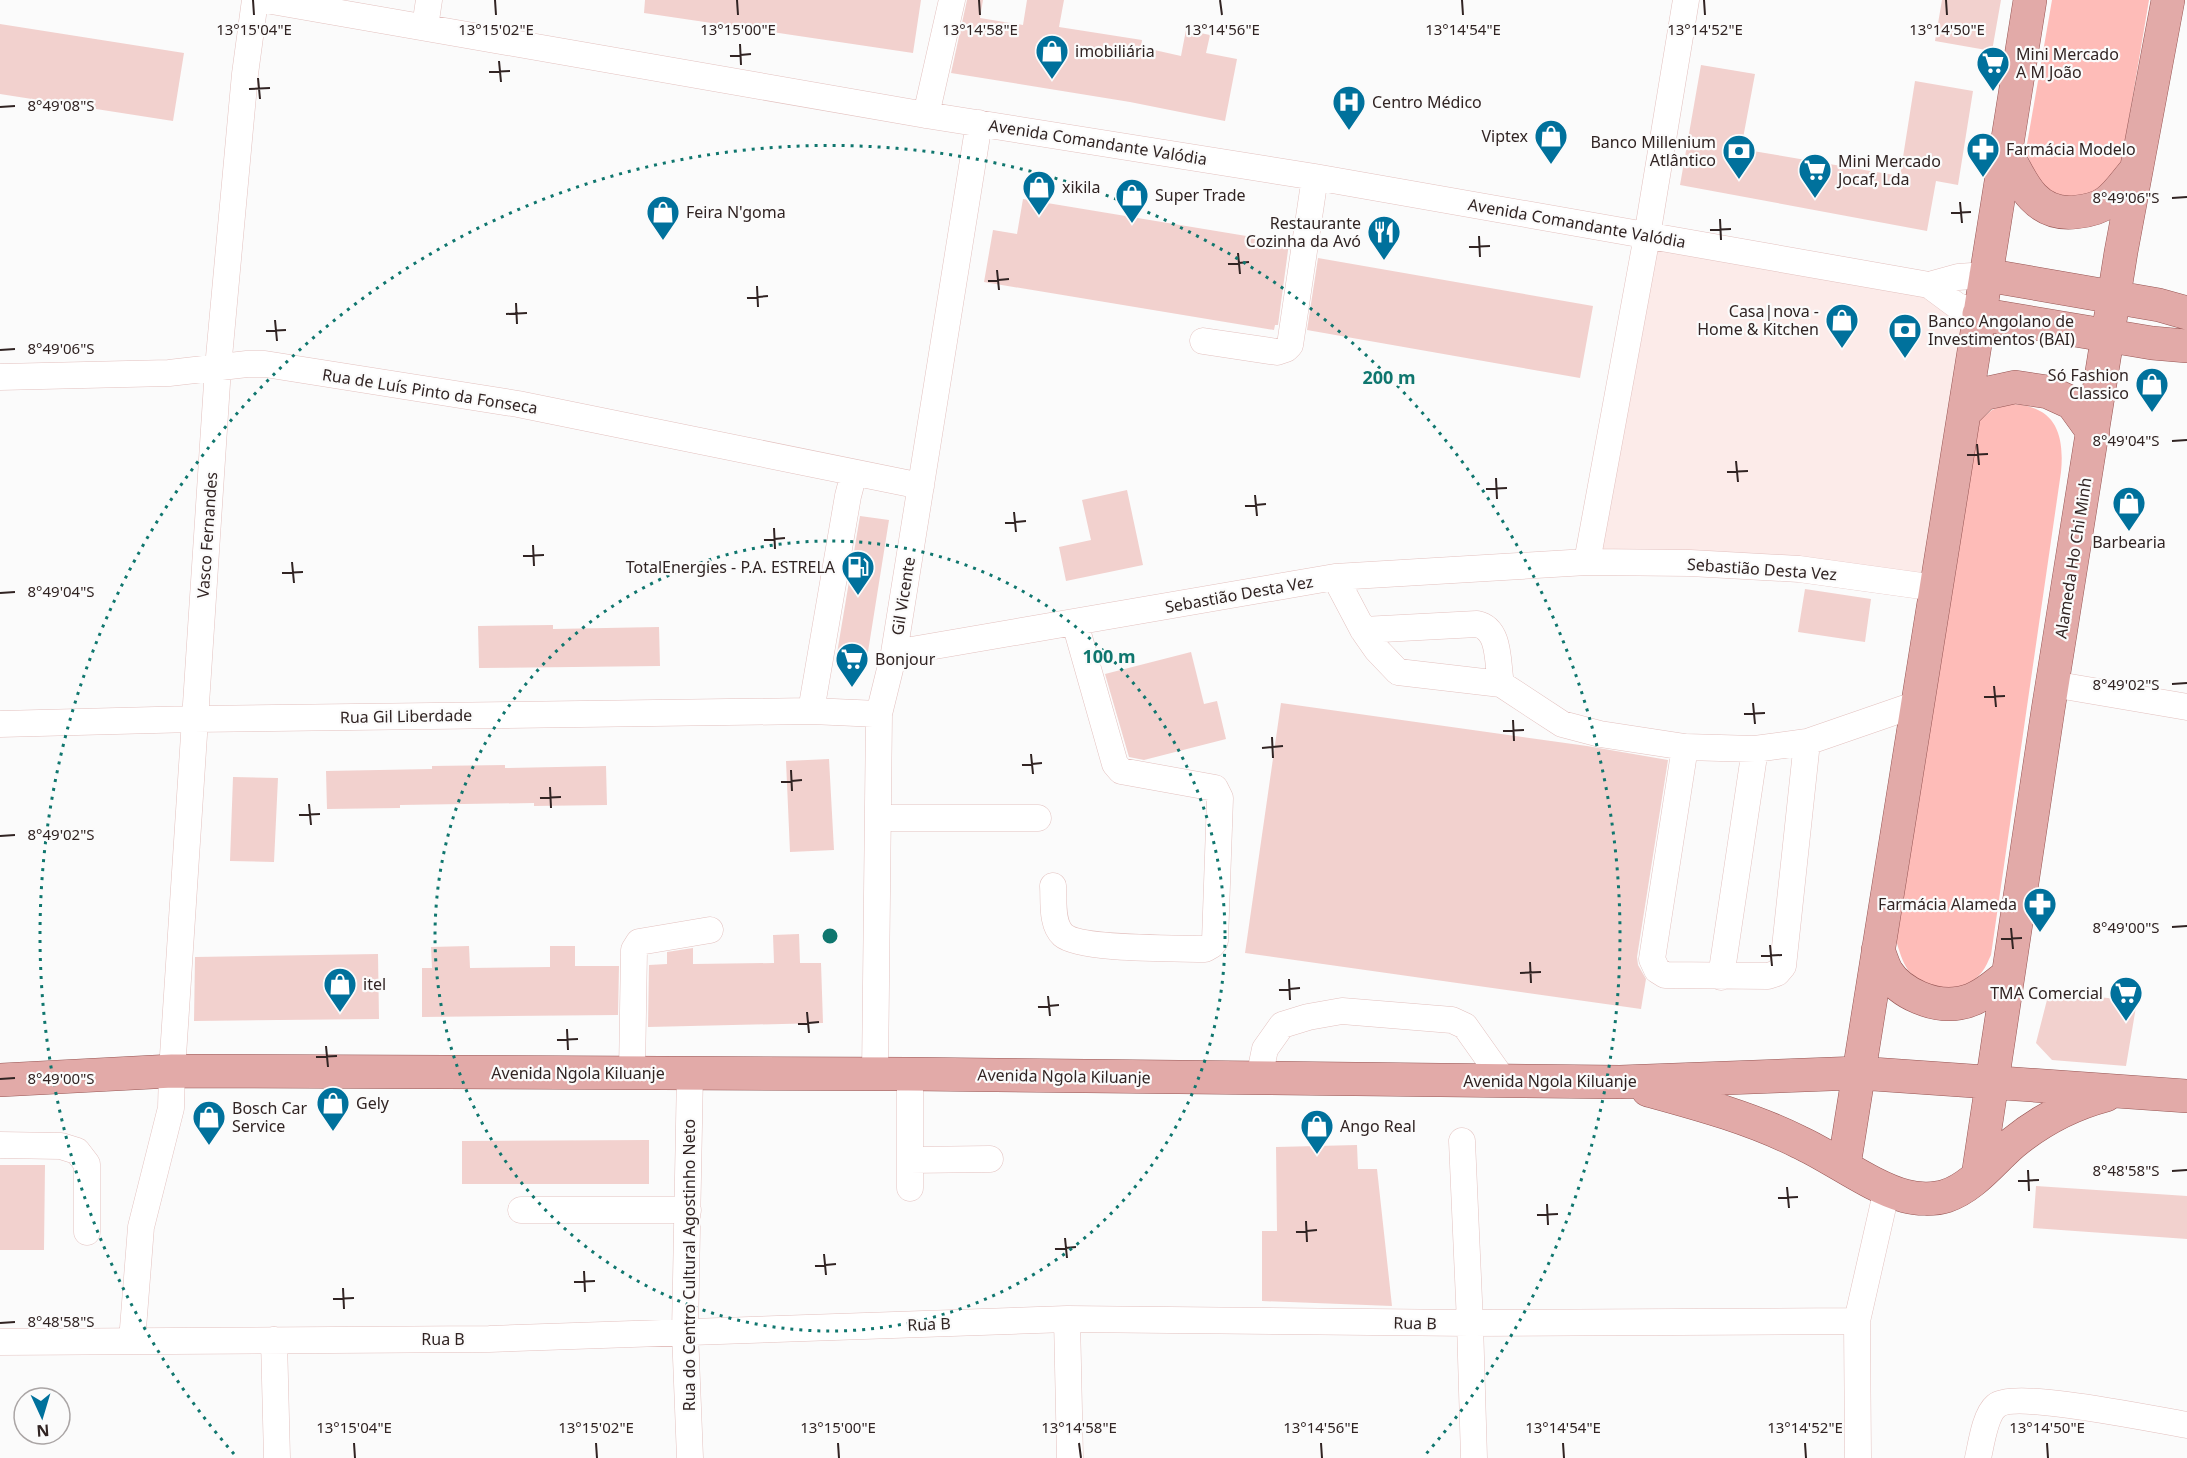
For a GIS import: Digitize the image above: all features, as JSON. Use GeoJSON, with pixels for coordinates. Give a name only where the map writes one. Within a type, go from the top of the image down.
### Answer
{"type":"FeatureCollection","features":[{"type":"Feature","properties":{"kind":"main road"},"geometry":{"type":"LineString","coordinates":[[1845,1167],[1858,1073],[2030,0]]}},
{"type":"Feature","properties":{"kind":"main road","name":"Alameda Ho Chi Minh"},"geometry":{"type":"LineString","coordinates":[[1977,1176],[2114,296],[2168,0]]}},
{"type":"Feature","properties":{"kind":"main road"},"geometry":{"type":"LineString","coordinates":[[2006,151],[2024,188],[2041,204],[2063,214],[2085,211],[2107,203],[2135,171]]}},
{"type":"Feature","properties":{"kind":"main road","name":"Avenida Comandante Valódia"},"geometry":{"type":"LineString","coordinates":[[1986,275],[2159,304],[2187,313]]}},
{"type":"Feature","properties":{"kind":"main road","name":"Avenida Comandante Valódia"},"geometry":{"type":"LineString","coordinates":[[1979,314],[2152,344],[2187,346]]}},
{"type":"Feature","properties":{"kind":"main road"},"geometry":{"type":"LineString","coordinates":[[1965,412],[1983,394],[2015,387],[2048,392],[2072,403],[2093,432]]}},
{"type":"Feature","properties":{"kind":"main road"},"geometry":{"type":"LineString","coordinates":[[1878,950],[1887,971],[1899,986],[1915,997],[1935,1002],[1960,1003],[1984,993],[2008,975]]}},
{"type":"Feature","properties":{"kind":"main road","name":"Avenida Ngola Kiluanje"},"geometry":{"type":"LineString","coordinates":[[0,1080],[172,1071],[910,1074],[1620,1082],[1858,1073],[2187,1095]]}},
{"type":"Feature","properties":{"kind":"main road"},"geometry":{"type":"LineString","coordinates":[[1620,1082],[1754,1122],[1796,1140],[1887,1189],[1905,1196],[1924,1198],[1945,1197],[1965,1186],[2014,1142],[2073,1105],[2127,1090]]}},
{"type":"Feature","properties":{"kind":"street","name":"Vasco Fernandes"},"geometry":{"type":"LineString","coordinates":[[132,1341],[141,1227],[171,1107],[218,368],[245,74],[255,0]]}},
{"type":"Feature","properties":{"kind":"street","name":"Avenida Comandante Valódia"},"geometry":{"type":"LineString","coordinates":[[266,0],[926,115],[1315,177],[1929,285],[1956,305],[1979,314]]}},
{"type":"Feature","properties":{"kind":"street"},"geometry":{"type":"LineString","coordinates":[[425,27],[429,0]]}},
{"type":"Feature","properties":{"kind":"street"},"geometry":{"type":"LineString","coordinates":[[926,115],[952,0]]}},
{"type":"Feature","properties":{"kind":"street"},"geometry":{"type":"LineString","coordinates":[[1587,562],[1647,236],[1686,0]]}},
{"type":"Feature","properties":{"kind":"street","name":"Gil Vicente"},"geometry":{"type":"LineString","coordinates":[[875,1074],[879,714],[894,653],[980,123]]}},
{"type":"Feature","properties":{"kind":"street"},"geometry":{"type":"LineString","coordinates":[[1203,341],[1277,352],[1290,345],[1315,177]]}},
{"type":"Feature","properties":{"kind":"street","name":"Avenida Comandante Valódia"},"geometry":{"type":"LineString","coordinates":[[1929,285],[1958,276],[1986,275]]}},
{"type":"Feature","properties":{"kind":"street","name":"Rua de Luís Pinto da Fonseca"},"geometry":{"type":"LineString","coordinates":[[0,377],[169,373],[265,364],[507,402],[921,486]]}},
{"type":"Feature","properties":{"kind":"street"},"geometry":{"type":"LineString","coordinates":[[811,711],[848,496],[854,473]]}},
{"type":"Feature","properties":{"kind":"street","name":"Sebastião Desta Vez"},"geometry":{"type":"LineString","coordinates":[[894,653],[1335,577],[1587,562],[1690,563],[1799,569],[1936,588]]}},
{"type":"Feature","properties":{"kind":"street"},"geometry":{"type":"LineString","coordinates":[[1335,577],[1363,630],[1377,650],[1398,672],[1501,684],[1562,724],[1600,735],[1684,747],[1755,749],[1808,742],[1917,704]]}},
{"type":"Feature","properties":{"kind":"street"},"geometry":{"type":"LineString","coordinates":[[1053,886],[1056,924],[1064,936],[1076,941],[1100,945],[1205,949],[1215,941],[1220,798],[1215,788],[1121,771],[1115,764],[1075,623]]}},
{"type":"Feature","properties":{"kind":"street"},"geometry":{"type":"LineString","coordinates":[[1363,630],[1477,624],[1485,626],[1491,631],[1495,645],[1501,684]]}},
{"type":"Feature","properties":{"kind":"street"},"geometry":{"type":"LineString","coordinates":[[2052,684],[2187,707]]}},
{"type":"Feature","properties":{"kind":"street","name":"Rua Gil Liberdade"},"geometry":{"type":"LineString","coordinates":[[0,724],[194,718],[811,711],[879,714]]}},
{"type":"Feature","properties":{"kind":"street"},"geometry":{"type":"LineString","coordinates":[[1684,747],[1652,959],[1657,970],[1665,975],[1768,976],[1777,973],[1783,966],[1808,742]]}},
{"type":"Feature","properties":{"kind":"street"},"geometry":{"type":"LineString","coordinates":[[1721,977],[1755,749]]}},
{"type":"Feature","properties":{"kind":"street"},"geometry":{"type":"LineString","coordinates":[[878,818],[1038,818]]}},
{"type":"Feature","properties":{"kind":"street"},"geometry":{"type":"LineString","coordinates":[[632,1073],[634,950],[639,942],[710,930]]}},
{"type":"Feature","properties":{"kind":"street"},"geometry":{"type":"LineString","coordinates":[[1259,1078],[1265,1049],[1282,1025],[1308,1017],[1342,1011],[1452,1020],[1465,1026],[1504,1081]]}},
{"type":"Feature","properties":{"kind":"street","name":"Rua do Centro Cultural Agostinho Neto"},"geometry":{"type":"LineString","coordinates":[[690,1073],[685,1332],[690,1458]]}},
{"type":"Feature","properties":{"kind":"street"},"geometry":{"type":"LineString","coordinates":[[910,1074],[910,1188]]}},
{"type":"Feature","properties":{"kind":"street"},"geometry":{"type":"LineString","coordinates":[[1462,1141],[1474,1458]]}},
{"type":"Feature","properties":{"kind":"street"},"geometry":{"type":"LineString","coordinates":[[0,1145],[61,1146],[77,1151],[87,1164],[87,1232]]}},
{"type":"Feature","properties":{"kind":"street"},"geometry":{"type":"LineString","coordinates":[[910,1160],[990,1159]]}},
{"type":"Feature","properties":{"kind":"street"},"geometry":{"type":"LineString","coordinates":[[1858,1458],[1857,1321],[1887,1189]]}},
{"type":"Feature","properties":{"kind":"street"},"geometry":{"type":"LineString","coordinates":[[521,1210],[688,1210]]}},
{"type":"Feature","properties":{"kind":"street"},"geometry":{"type":"LineString","coordinates":[[1067,1319],[1070,1458]]}},
{"type":"Feature","properties":{"kind":"street","name":"Rua B"},"geometry":{"type":"LineString","coordinates":[[0,1342],[489,1339],[1067,1319],[1470,1323],[1857,1321]]}},
{"type":"Feature","properties":{"kind":"street"},"geometry":{"type":"LineString","coordinates":[[274,1340],[277,1458]]}},
{"type":"Feature","properties":{"kind":"street"},"geometry":{"type":"LineString","coordinates":[[1978,1458],[1989,1415],[1997,1405],[2005,1403],[2038,1401],[2187,1425]]}},
{"type":"Feature","properties":{"kind":"shaded area"},"geometry":{"type":"Polygon","coordinates":[[[2052,0],[2149,0],[2121,166],[2112,183],[2095,194],[2085,196],[2055,194],[2046,188],[2035,174],[2026,150],[2052,0]]]}},
{"type":"Feature","properties":{"kind":"shaded area"},"geometry":{"type":"Polygon","coordinates":[[[1647,236],[1929,285],[1979,314],[1936,588],[1587,562],[1647,236]]]}},
{"type":"Feature","properties":{"kind":"shaded area"},"geometry":{"type":"Polygon","coordinates":[[[2007,404],[2023,405],[2035,409],[2045,414],[2053,422],[2061,444],[2061,472],[1991,955],[1983,970],[1965,985],[1955,988],[1935,987],[1916,978],[1908,970],[1896,940],[1979,421],[1992,410],[2007,404]]]}},
{"type":"Feature","properties":{"kind":"building"},"geometry":{"type":"Polygon","coordinates":[[[645,0],[921,0],[913,53],[644,13],[645,0]]]}},
{"type":"Feature","properties":{"kind":"building"},"geometry":{"type":"Polygon","coordinates":[[[967,0],[983,0],[980,18],[1023,25],[1027,0],[1064,0],[1059,27],[1142,40],[1141,47],[1181,56],[1186,30],[1210,35],[1206,53],[1237,59],[1225,121],[1130,102],[951,73],[967,0]]]}},
{"type":"Feature","properties":{"kind":"building"},"geometry":{"type":"Polygon","coordinates":[[[1942,0],[2001,0],[1992,51],[1935,41],[1942,0]]]}},
{"type":"Feature","properties":{"kind":"building"},"geometry":{"type":"Polygon","coordinates":[[[0,24],[184,53],[173,121],[0,94],[0,24]]]}},
{"type":"Feature","properties":{"kind":"building"},"geometry":{"type":"Polygon","coordinates":[[[1701,65],[1755,74],[1741,149],[1900,176],[1915,81],[1973,91],[1958,185],[1936,181],[1927,231],[1680,185],[1701,65]]]}},
{"type":"Feature","properties":{"kind":"building"},"geometry":{"type":"Polygon","coordinates":[[[1023,199],[1289,243],[1278,325],[1275,325],[1274,330],[984,282],[993,230],[1017,234],[1023,199]]]}},
{"type":"Feature","properties":{"kind":"building"},"geometry":{"type":"Polygon","coordinates":[[[1318,258],[1593,306],[1580,378],[1307,330],[1318,258]]]}},
{"type":"Feature","properties":{"kind":"building"},"geometry":{"type":"Polygon","coordinates":[[[1127,490],[1143,565],[1066,581],[1059,547],[1091,540],[1082,500],[1127,490]]]}},
{"type":"Feature","properties":{"kind":"building"},"geometry":{"type":"Polygon","coordinates":[[[860,516],[889,520],[867,658],[837,653],[860,516]]]}},
{"type":"Feature","properties":{"kind":"building"},"geometry":{"type":"Polygon","coordinates":[[[1805,589],[1871,599],[1865,642],[1798,632],[1805,589]]]}},
{"type":"Feature","properties":{"kind":"building"},"geometry":{"type":"Polygon","coordinates":[[[553,625],[553,629],[659,627],[660,666],[479,668],[478,626],[553,625]]]}},
{"type":"Feature","properties":{"kind":"building"},"geometry":{"type":"Polygon","coordinates":[[[1191,652],[1204,704],[1217,701],[1226,739],[1144,760],[1129,757],[1105,674],[1191,652]]]}},
{"type":"Feature","properties":{"kind":"building"},"geometry":{"type":"Polygon","coordinates":[[[1281,703],[1587,746],[1668,760],[1637,957],[1638,965],[1646,979],[1641,1009],[1245,953],[1281,703]]]}},
{"type":"Feature","properties":{"kind":"building"},"geometry":{"type":"Polygon","coordinates":[[[829,759],[834,850],[790,852],[786,761],[829,759]]]}},
{"type":"Feature","properties":{"kind":"building"},"geometry":{"type":"Polygon","coordinates":[[[505,765],[505,768],[606,766],[607,805],[534,806],[534,803],[400,805],[400,808],[327,809],[326,771],[505,765]]]}},
{"type":"Feature","properties":{"kind":"building"},"geometry":{"type":"Polygon","coordinates":[[[233,777],[278,778],[274,862],[230,861],[233,777]]]}},
{"type":"Feature","properties":{"kind":"building"},"geometry":{"type":"Polygon","coordinates":[[[799,934],[800,963],[821,963],[823,1023],[648,1027],[649,965],[667,964],[667,952],[693,948],[693,964],[774,963],[773,935],[799,934]]]}},
{"type":"Feature","properties":{"kind":"building"},"geometry":{"type":"Polygon","coordinates":[[[469,946],[470,968],[550,967],[550,946],[575,946],[575,966],[619,966],[618,1015],[422,1017],[422,968],[432,968],[431,947],[469,946]]]}},
{"type":"Feature","properties":{"kind":"building"},"geometry":{"type":"Polygon","coordinates":[[[378,954],[379,1019],[194,1021],[195,957],[378,954]]]}},
{"type":"Feature","properties":{"kind":"building"},"geometry":{"type":"Polygon","coordinates":[[[2049,992],[2137,1001],[2126,1066],[2052,1060],[2036,1043],[2049,992]]]}},
{"type":"Feature","properties":{"kind":"building"},"geometry":{"type":"Polygon","coordinates":[[[649,1140],[649,1184],[462,1184],[462,1141],[649,1140]]]}},
{"type":"Feature","properties":{"kind":"building"},"geometry":{"type":"Polygon","coordinates":[[[1357,1145],[1358,1169],[1377,1169],[1392,1306],[1262,1301],[1262,1231],[1277,1231],[1276,1147],[1357,1145]]]}},
{"type":"Feature","properties":{"kind":"building"},"geometry":{"type":"Polygon","coordinates":[[[0,1165],[45,1165],[44,1250],[0,1250],[0,1165]]]}},
{"type":"Feature","properties":{"kind":"building"},"geometry":{"type":"Polygon","coordinates":[[[2036,1186],[2187,1196],[2187,1239],[2033,1228],[2036,1186]]]}},
{"type":"Feature","properties":{"kind":"place","name":"imobiliária"},"geometry":{"type":"Point","coordinates":[1052,80]}},
{"type":"Feature","properties":{"kind":"place","name":"Mini Mercado A M João"},"geometry":{"type":"Point","coordinates":[1993,92]}},
{"type":"Feature","properties":{"kind":"place","name":"Centro Médico"},"geometry":{"type":"Point","coordinates":[1349,131]}},
{"type":"Feature","properties":{"kind":"place","name":"Viptex"},"geometry":{"type":"Point","coordinates":[1551,165]}},
{"type":"Feature","properties":{"kind":"place","name":"Farmácia Modelo"},"geometry":{"type":"Point","coordinates":[1983,178]}},
{"type":"Feature","properties":{"kind":"place","name":"Banco Millenium Atlântico"},"geometry":{"type":"Point","coordinates":[1739,180]}},
{"type":"Feature","properties":{"kind":"place","name":"Mini Mercado Jocaf, Lda"},"geometry":{"type":"Point","coordinates":[1815,199]}},
{"type":"Feature","properties":{"kind":"place","name":"xikila"},"geometry":{"type":"Point","coordinates":[1039,216]}},
{"type":"Feature","properties":{"kind":"place","name":"Super Trade"},"geometry":{"type":"Point","coordinates":[1132,224]}},
{"type":"Feature","properties":{"kind":"place","name":"Feira N'goma"},"geometry":{"type":"Point","coordinates":[663,241]}},
{"type":"Feature","properties":{"kind":"place","name":"Restaurante Cozinha da Avó"},"geometry":{"type":"Point","coordinates":[1384,261]}},
{"type":"Feature","properties":{"kind":"place","name":"Casa|nova - Home & Kitchen"},"geometry":{"type":"Point","coordinates":[1842,349]}},
{"type":"Feature","properties":{"kind":"place","name":"Banco Angolano de Investimentos (BAI)"},"geometry":{"type":"Point","coordinates":[1905,359]}},
{"type":"Feature","properties":{"kind":"place","name":"Só Fashion Classico"},"geometry":{"type":"Point","coordinates":[2152,413]}},
{"type":"Feature","properties":{"kind":"place","name":"Barbearia"},"geometry":{"type":"Point","coordinates":[2129,532]}},
{"type":"Feature","properties":{"kind":"place","name":"TotalEnergies - P.A. ESTRELA"},"geometry":{"type":"Point","coordinates":[858,596]}},
{"type":"Feature","properties":{"kind":"place","name":"Bonjour"},"geometry":{"type":"Point","coordinates":[852,688]}},
{"type":"Feature","properties":{"kind":"place","name":"Farmácia Alameda"},"geometry":{"type":"Point","coordinates":[2040,933]}},
{"type":"Feature","properties":{"kind":"place","name":"itel"},"geometry":{"type":"Point","coordinates":[340,1013]}},
{"type":"Feature","properties":{"kind":"place","name":"TMA Comercial"},"geometry":{"type":"Point","coordinates":[2126,1022]}},
{"type":"Feature","properties":{"kind":"place","name":"Gely"},"geometry":{"type":"Point","coordinates":[333,1132]}},
{"type":"Feature","properties":{"kind":"place","name":"Bosch Car Service"},"geometry":{"type":"Point","coordinates":[209,1146]}},
{"type":"Feature","properties":{"kind":"place","name":"Ango Real"},"geometry":{"type":"Point","coordinates":[1317,1155]}}]}
